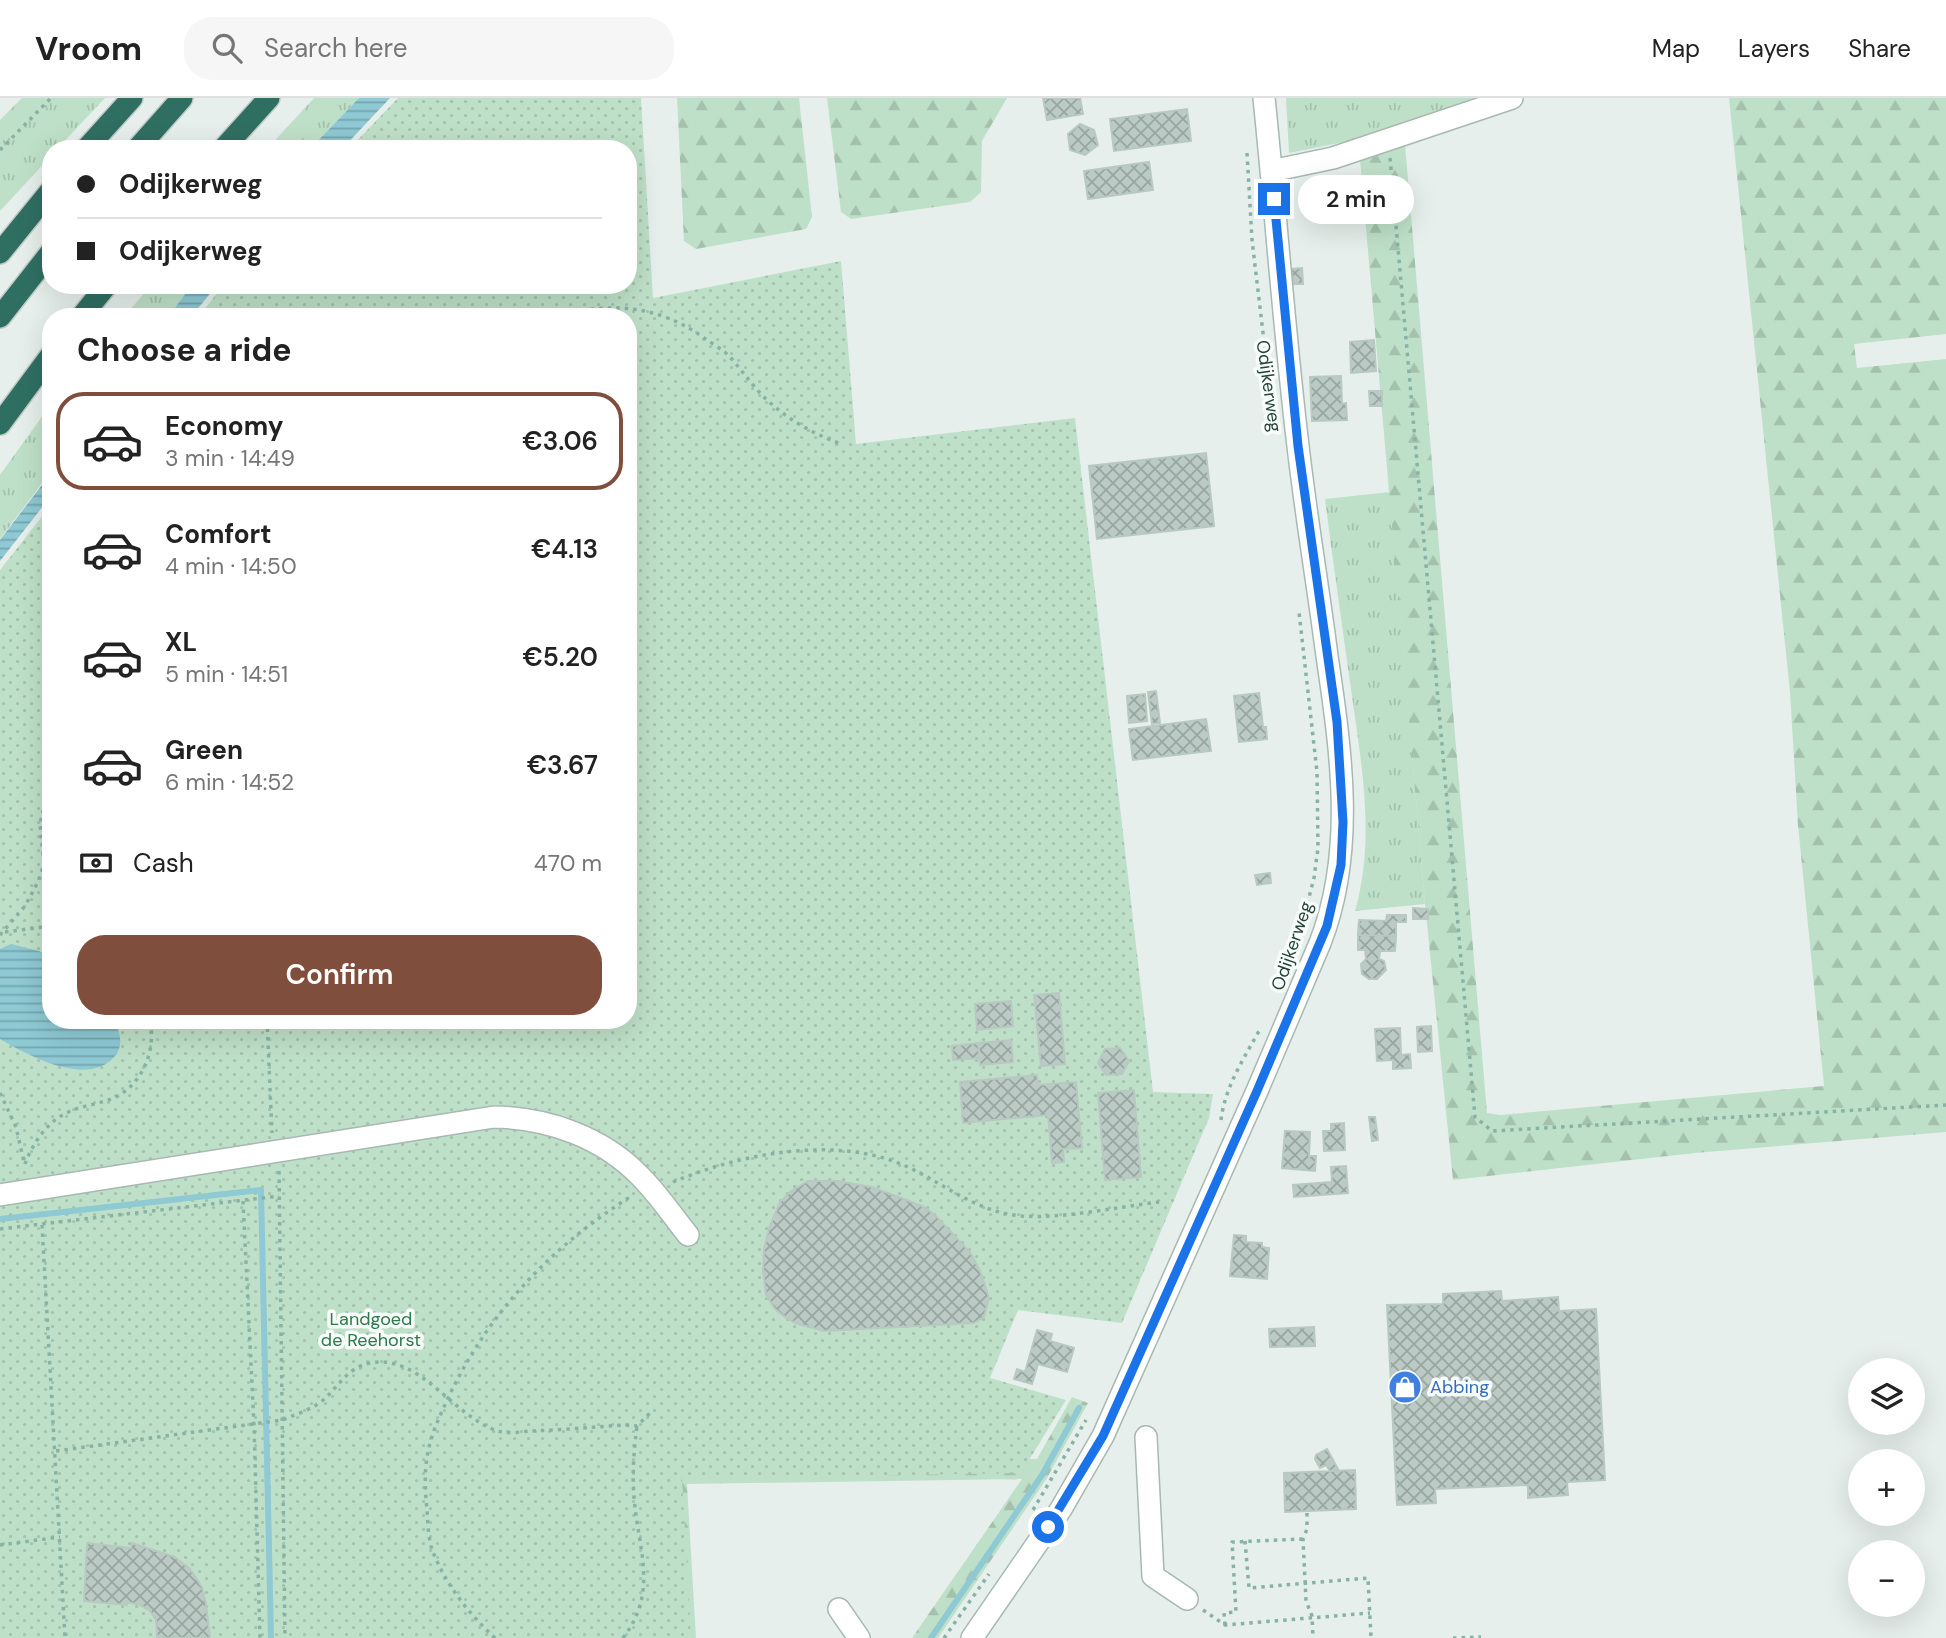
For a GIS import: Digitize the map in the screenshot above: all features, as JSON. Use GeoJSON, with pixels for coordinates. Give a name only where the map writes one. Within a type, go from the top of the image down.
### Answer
{"type":"FeatureCollection","features":[{"type":"Feature","properties":{"kind":"highway"},"geometry":{"type":"LineString","coordinates":[[94,140],[132,98]]}},
{"type":"Feature","properties":{"kind":"highway"},"geometry":{"type":"LineString","coordinates":[[145,140],[182,98]]}},
{"type":"Feature","properties":{"kind":"highway"},"geometry":{"type":"LineString","coordinates":[[231,140],[269,98]]}},
{"type":"Feature","properties":{"kind":"highway"},"geometry":{"type":"LineString","coordinates":[[0,253],[42,201]]}},
{"type":"Feature","properties":{"kind":"highway"},"geometry":{"type":"LineString","coordinates":[[0,317],[42,263]]}},
{"type":"Feature","properties":{"kind":"highway"},"geometry":{"type":"LineString","coordinates":[[88,308],[100,294]]}},
{"type":"Feature","properties":{"kind":"highway"},"geometry":{"type":"LineString","coordinates":[[0,424],[42,367]]}},
{"type":"Feature","properties":{"kind":"street","name":"Odijkerweg"},"geometry":{"type":"LineString","coordinates":[[972,1638],[1061,1509],[1103,1436],[1320,943],[1327,926],[1341,865],[1343,822],[1337,722],[1298,446],[1264,98]]}},
{"type":"Feature","properties":{"kind":"street"},"geometry":{"type":"LineString","coordinates":[[1272,171],[1333,158],[1512,98]]}},
{"type":"Feature","properties":{"kind":"street"},"geometry":{"type":"LineString","coordinates":[[0,1195],[494,1117],[512,1118],[554,1125],[577,1134],[622,1160],[648,1185],[688,1235]]}},
{"type":"Feature","properties":{"kind":"street"},"geometry":{"type":"LineString","coordinates":[[1146,1437],[1153,1576],[1187,1599]]}},
{"type":"Feature","properties":{"kind":"street"},"geometry":{"type":"LineString","coordinates":[[839,1609],[859,1638]]}},
{"type":"Feature","properties":{"kind":"path"},"geometry":{"type":"LineString","coordinates":[[0,150],[51,98]]}},
{"type":"Feature","properties":{"kind":"path"},"geometry":{"type":"LineString","coordinates":[[1388,139],[1475,1117],[1492,1131],[1946,1105]]}},
{"type":"Feature","properties":{"kind":"path","name":"Odijkerweg"},"geometry":{"type":"LineString","coordinates":[[1248,175],[1252,240],[1268,375]]}},
{"type":"Feature","properties":{"kind":"path"},"geometry":{"type":"LineString","coordinates":[[637,310],[652,311],[688,327],[727,354],[761,394],[783,412],[813,433],[841,444]]}},
{"type":"Feature","properties":{"kind":"path","name":"Odijkerweg"},"geometry":{"type":"LineString","coordinates":[[1279,984],[1306,909],[1318,848],[1317,772],[1298,608]]}},
{"type":"Feature","properties":{"kind":"path"},"geometry":{"type":"LineString","coordinates":[[42,815],[42,844]]}},
{"type":"Feature","properties":{"kind":"path"},"geometry":{"type":"LineString","coordinates":[[1,934],[25,906],[42,870]]}},
{"type":"Feature","properties":{"kind":"path"},"geometry":{"type":"LineString","coordinates":[[1,934],[16,929],[42,927]]}},
{"type":"Feature","properties":{"kind":"path"},"geometry":{"type":"LineString","coordinates":[[0,1093],[16,1127],[25,1164],[37,1141],[60,1116],[118,1096],[137,1080],[150,1054],[152,1029]]}},
{"type":"Feature","properties":{"kind":"path"},"geometry":{"type":"LineString","coordinates":[[267,1029],[272,1137],[278,1151],[285,1638]]}},
{"type":"Feature","properties":{"kind":"path"},"geometry":{"type":"LineString","coordinates":[[1216,1131],[1231,1082],[1259,1030]]}},
{"type":"Feature","properties":{"kind":"path"},"geometry":{"type":"LineString","coordinates":[[495,1638],[469,1611],[452,1588],[431,1549],[425,1487],[428,1452],[437,1423],[484,1334],[528,1279],[581,1230],[648,1185],[672,1182],[702,1169],[760,1155],[829,1151],[886,1159],[910,1168],[971,1203],[1022,1216],[1054,1215],[1159,1202]]}},
{"type":"Feature","properties":{"kind":"path"},"geometry":{"type":"LineString","coordinates":[[0,1229],[279,1196]]}},
{"type":"Feature","properties":{"kind":"path"},"geometry":{"type":"LineString","coordinates":[[243,1201],[254,1424],[260,1638]]}},
{"type":"Feature","properties":{"kind":"path"},"geometry":{"type":"LineString","coordinates":[[42,1225],[65,1638]]}},
{"type":"Feature","properties":{"kind":"path"},"geometry":{"type":"LineString","coordinates":[[56,1451],[282,1420],[322,1401],[345,1376],[371,1363],[396,1363],[414,1373],[465,1415],[501,1433],[637,1426]]}},
{"type":"Feature","properties":{"kind":"path"},"geometry":{"type":"LineString","coordinates":[[623,1638],[633,1625],[644,1595],[633,1464],[637,1426],[653,1410]]}},
{"type":"Feature","properties":{"kind":"path"},"geometry":{"type":"LineString","coordinates":[[1030,1516],[1090,1414]]}},
{"type":"Feature","properties":{"kind":"path"},"geometry":{"type":"LineString","coordinates":[[1307,1513],[1307,1529],[1303,1539],[1305,1583],[1306,1601],[1312,1616],[1313,1638]]}},
{"type":"Feature","properties":{"kind":"path"},"geometry":{"type":"LineString","coordinates":[[0,1545],[60,1537]]}},
{"type":"Feature","properties":{"kind":"path"},"geometry":{"type":"LineString","coordinates":[[1225,1625],[1223,1613],[1236,1612],[1232,1542],[1303,1539]]}},
{"type":"Feature","properties":{"kind":"path"},"geometry":{"type":"LineString","coordinates":[[1245,1541],[1249,1588],[1368,1578],[1371,1638]]}},
{"type":"Feature","properties":{"kind":"path"},"geometry":{"type":"LineString","coordinates":[[944,1638],[996,1565]]}},
{"type":"Feature","properties":{"kind":"path"},"geometry":{"type":"LineString","coordinates":[[1187,1599],[1225,1625],[1370,1613]]}},
{"type":"Feature","properties":{"kind":"path"},"geometry":{"type":"LineString","coordinates":[[1452,1638],[1481,1637]]}},
{"type":"Feature","properties":{"kind":"green space"},"geometry":{"type":"Polygon","coordinates":[[[22,98],[105,98],[65,140],[42,140],[42,166],[0,211],[0,120],[22,98]]]}},
{"type":"Feature","properties":{"kind":"green space"},"geometry":{"type":"Polygon","coordinates":[[[314,98],[359,98],[319,140],[275,140],[314,98]]]}},
{"type":"Feature","properties":{"kind":"green space","name":"Landgoed de Reehorst"},"geometry":{"type":"Polygon","coordinates":[[[398,98],[641,98],[653,298],[841,261],[856,444],[1075,418],[1153,1092],[1213,1094],[1209,1118],[1122,1323],[1018,1310],[990,1378],[1066,1400],[1021,1473],[682,1479],[691,1638],[0,1638],[0,570],[42,516],[42,1029],[637,1029],[637,308],[206,308],[216,294],[637,294],[637,140],[358,140],[398,98]]]}},
{"type":"Feature","properties":{"kind":"green space"},"geometry":{"type":"Polygon","coordinates":[[[677,98],[799,98],[812,217],[806,229],[696,249],[684,241],[677,98]]]}},
{"type":"Feature","properties":{"kind":"green space"},"geometry":{"type":"Polygon","coordinates":[[[827,98],[1007,98],[982,141],[981,192],[970,202],[851,219],[841,212],[827,98]]]}},
{"type":"Feature","properties":{"kind":"green space"},"geometry":{"type":"Polygon","coordinates":[[[1286,98],[1483,98],[1354,140],[1289,153],[1286,98]]]}},
{"type":"Feature","properties":{"kind":"green space"},"geometry":{"type":"Polygon","coordinates":[[[1729,98],[1946,98],[1946,334],[1854,344],[1857,368],[1946,359],[1946,1132],[1695,1153],[1453,1180],[1425,904],[1360,159],[1405,144],[1487,1113],[1500,1115],[1824,1086],[1798,825],[1790,692],[1729,98]]]}},
{"type":"Feature","properties":{"kind":"green space"},"geometry":{"type":"Polygon","coordinates":[[[143,294],[185,294],[175,308],[132,308],[143,294]]]}},
{"type":"Feature","properties":{"kind":"green space"},"geometry":{"type":"Polygon","coordinates":[[[42,417],[42,483],[0,539],[0,475],[42,417]]]}},
{"type":"Feature","properties":{"kind":"green space"},"geometry":{"type":"Polygon","coordinates":[[[1390,492],[1425,904],[1355,911],[1365,856],[1365,800],[1325,499],[1390,492]]]}},
{"type":"Feature","properties":{"kind":"green space"},"geometry":{"type":"Polygon","coordinates":[[[1072,1397],[1088,1403],[1047,1478],[938,1638],[912,1638],[1022,1479],[687,1484],[696,1638],[671,1638],[668,1462],[1037,1459],[1072,1397]]]}},
{"type":"Feature","properties":{"kind":"water"},"geometry":{"type":"Polygon","coordinates":[[[359,98],[390,98],[350,140],[319,140],[359,98]]]}},
{"type":"Feature","properties":{"kind":"water"},"geometry":{"type":"Polygon","coordinates":[[[185,294],[210,294],[198,308],[175,308],[185,294]]]}},
{"type":"Feature","properties":{"kind":"water"},"geometry":{"type":"Polygon","coordinates":[[[42,485],[42,507],[0,561],[0,540],[42,485]]]}},
{"type":"Feature","properties":{"kind":"water"},"geometry":{"type":"Polygon","coordinates":[[[11,944],[42,952],[42,1029],[118,1029],[119,1047],[115,1056],[103,1065],[90,1069],[74,1069],[42,1060],[0,1039],[0,949],[11,944]]]}},
{"type":"Feature","properties":{"kind":"building"},"geometry":{"type":"Polygon","coordinates":[[[1043,98],[1080,98],[1083,114],[1047,120],[1043,98]]]}},
{"type":"Feature","properties":{"kind":"building"},"geometry":{"type":"Polygon","coordinates":[[[1187,109],[1191,141],[1114,151],[1110,119],[1187,109]]]}},
{"type":"Feature","properties":{"kind":"building"},"geometry":{"type":"Polygon","coordinates":[[[1080,124],[1094,130],[1098,145],[1085,155],[1070,150],[1068,134],[1080,124]]]}},
{"type":"Feature","properties":{"kind":"building"},"geometry":{"type":"Polygon","coordinates":[[[1149,162],[1153,190],[1088,199],[1084,171],[1149,162]]]}},
{"type":"Feature","properties":{"kind":"building"},"geometry":{"type":"Polygon","coordinates":[[[1302,268],[1303,284],[1293,284],[1291,269],[1302,268]]]}},
{"type":"Feature","properties":{"kind":"building"},"geometry":{"type":"Polygon","coordinates":[[[1374,340],[1376,371],[1351,373],[1350,342],[1374,340]]]}},
{"type":"Feature","properties":{"kind":"building"},"geometry":{"type":"Polygon","coordinates":[[[1341,376],[1342,404],[1346,403],[1347,420],[1312,421],[1310,377],[1341,376]]]}},
{"type":"Feature","properties":{"kind":"building"},"geometry":{"type":"Polygon","coordinates":[[[1369,391],[1382,391],[1382,406],[1370,406],[1369,391]]]}},
{"type":"Feature","properties":{"kind":"building"},"geometry":{"type":"Polygon","coordinates":[[[1206,453],[1214,526],[1097,539],[1089,466],[1206,453]]]}},
{"type":"Feature","properties":{"kind":"building"},"geometry":{"type":"Polygon","coordinates":[[[1156,691],[1160,723],[1152,724],[1148,692],[1156,691]]]}},
{"type":"Feature","properties":{"kind":"building"},"geometry":{"type":"Polygon","coordinates":[[[1259,693],[1267,739],[1239,742],[1234,696],[1259,693]]]}},
{"type":"Feature","properties":{"kind":"building"},"geometry":{"type":"Polygon","coordinates":[[[1145,694],[1147,721],[1129,723],[1127,696],[1145,694]]]}},
{"type":"Feature","properties":{"kind":"building"},"geometry":{"type":"Polygon","coordinates":[[[1206,719],[1211,751],[1133,760],[1129,729],[1206,719]]]}},
{"type":"Feature","properties":{"kind":"building"},"geometry":{"type":"Polygon","coordinates":[[[1270,873],[1271,883],[1257,885],[1255,875],[1270,873]]]}},
{"type":"Feature","properties":{"kind":"building"},"geometry":{"type":"Polygon","coordinates":[[[1413,908],[1428,909],[1428,919],[1413,919],[1413,908]]]}},
{"type":"Feature","properties":{"kind":"building"},"geometry":{"type":"Polygon","coordinates":[[[1387,915],[1406,915],[1406,922],[1396,922],[1396,936],[1358,935],[1359,920],[1386,921],[1387,915]]]}},
{"type":"Feature","properties":{"kind":"building"},"geometry":{"type":"Polygon","coordinates":[[[1358,935],[1396,936],[1395,951],[1380,951],[1379,959],[1384,961],[1386,970],[1377,979],[1369,979],[1362,974],[1361,964],[1366,959],[1365,950],[1358,950],[1358,935]]]}},
{"type":"Feature","properties":{"kind":"building"},"geometry":{"type":"Polygon","coordinates":[[[1059,993],[1065,1064],[1041,1066],[1034,995],[1059,993]]]}},
{"type":"Feature","properties":{"kind":"building"},"geometry":{"type":"Polygon","coordinates":[[[1011,1001],[1013,1026],[977,1030],[975,1004],[1011,1001]]]}},
{"type":"Feature","properties":{"kind":"building"},"geometry":{"type":"Polygon","coordinates":[[[1431,1026],[1432,1051],[1418,1052],[1417,1027],[1431,1026]]]}},
{"type":"Feature","properties":{"kind":"building"},"geometry":{"type":"Polygon","coordinates":[[[1400,1028],[1401,1055],[1410,1054],[1411,1068],[1393,1069],[1393,1060],[1377,1061],[1375,1029],[1400,1028]]]}},
{"type":"Feature","properties":{"kind":"building"},"geometry":{"type":"Polygon","coordinates":[[[1011,1040],[1013,1062],[980,1065],[978,1043],[1011,1040]]]}},
{"type":"Feature","properties":{"kind":"building"},"geometry":{"type":"Polygon","coordinates":[[[978,1043],[980,1058],[953,1060],[952,1046],[978,1043]]]}},
{"type":"Feature","properties":{"kind":"building"},"geometry":{"type":"Polygon","coordinates":[[[1120,1048],[1129,1061],[1122,1074],[1106,1075],[1098,1063],[1105,1049],[1120,1048]]]}},
{"type":"Feature","properties":{"kind":"building"},"geometry":{"type":"Polygon","coordinates":[[[1037,1075],[1038,1085],[1076,1082],[1082,1148],[1063,1149],[1064,1162],[1052,1163],[1048,1115],[963,1123],[960,1082],[1037,1075]]]}},
{"type":"Feature","properties":{"kind":"building"},"geometry":{"type":"Polygon","coordinates":[[[1134,1090],[1141,1177],[1105,1180],[1098,1093],[1134,1090]]]}},
{"type":"Feature","properties":{"kind":"building"},"geometry":{"type":"Polygon","coordinates":[[[1369,1117],[1375,1117],[1378,1140],[1372,1141],[1369,1117]]]}},
{"type":"Feature","properties":{"kind":"building"},"geometry":{"type":"Polygon","coordinates":[[[1344,1123],[1345,1150],[1324,1151],[1323,1131],[1331,1131],[1331,1124],[1344,1123]]]}},
{"type":"Feature","properties":{"kind":"building"},"geometry":{"type":"Polygon","coordinates":[[[1285,1131],[1310,1132],[1309,1156],[1316,1156],[1315,1171],[1282,1168],[1285,1131]]]}},
{"type":"Feature","properties":{"kind":"building"},"geometry":{"type":"Polygon","coordinates":[[[1346,1166],[1348,1193],[1294,1197],[1293,1185],[1332,1182],[1331,1167],[1346,1166]]]}},
{"type":"Feature","properties":{"kind":"building"},"geometry":{"type":"Polygon","coordinates":[[[808,1181],[838,1181],[872,1187],[922,1206],[935,1215],[970,1252],[980,1271],[989,1298],[984,1317],[974,1323],[824,1331],[795,1323],[785,1317],[775,1309],[766,1295],[764,1249],[780,1202],[791,1191],[808,1181]]]}},
{"type":"Feature","properties":{"kind":"building"},"geometry":{"type":"Polygon","coordinates":[[[1234,1235],[1246,1236],[1246,1242],[1262,1243],[1262,1247],[1269,1248],[1267,1279],[1230,1276],[1234,1235]]]}},
{"type":"Feature","properties":{"kind":"building"},"geometry":{"type":"Polygon","coordinates":[[[1501,1291],[1502,1301],[1558,1297],[1559,1311],[1596,1309],[1605,1480],[1567,1482],[1568,1495],[1528,1498],[1528,1485],[1435,1489],[1436,1503],[1397,1505],[1387,1305],[1443,1304],[1443,1294],[1501,1291]]]}},
{"type":"Feature","properties":{"kind":"building"},"geometry":{"type":"Polygon","coordinates":[[[1314,1327],[1315,1346],[1270,1347],[1269,1329],[1314,1327]]]}},
{"type":"Feature","properties":{"kind":"building"},"geometry":{"type":"Polygon","coordinates":[[[1037,1330],[1052,1334],[1050,1341],[1074,1348],[1067,1372],[1038,1364],[1032,1384],[1014,1379],[1017,1369],[1025,1372],[1037,1330]]]}},
{"type":"Feature","properties":{"kind":"building"},"geometry":{"type":"Polygon","coordinates":[[[1327,1449],[1338,1471],[1330,1471],[1326,1465],[1320,1468],[1315,1459],[1316,1455],[1327,1449]]]}},
{"type":"Feature","properties":{"kind":"building"},"geometry":{"type":"Polygon","coordinates":[[[1355,1470],[1356,1509],[1285,1512],[1284,1473],[1355,1470]]]}},
{"type":"Feature","properties":{"kind":"building"},"geometry":{"type":"Polygon","coordinates":[[[87,1543],[131,1548],[132,1543],[175,1557],[190,1569],[202,1587],[210,1638],[157,1638],[156,1620],[150,1611],[140,1605],[84,1601],[87,1543]]]}},
{"type":"Feature","properties":{"kind":"waterway"},"geometry":{"type":"LineString","coordinates":[[0,1219],[261,1190],[271,1638]]}},
{"type":"Feature","properties":{"kind":"waterway"},"geometry":{"type":"LineString","coordinates":[[931,1638],[1042,1475],[1079,1408]]}},
{"type":"Feature","properties":{"kind":"place","name":"Abbing"},"geometry":{"type":"Point","coordinates":[1405,1387]}},
{"type":"Feature","properties":{"kind":"route"},"geometry":{"type":"LineString","coordinates":[[1048,1527],[1103,1436],[1257,1091],[1327,926],[1341,865],[1343,822],[1337,722],[1298,446],[1274,199]]}}]}
